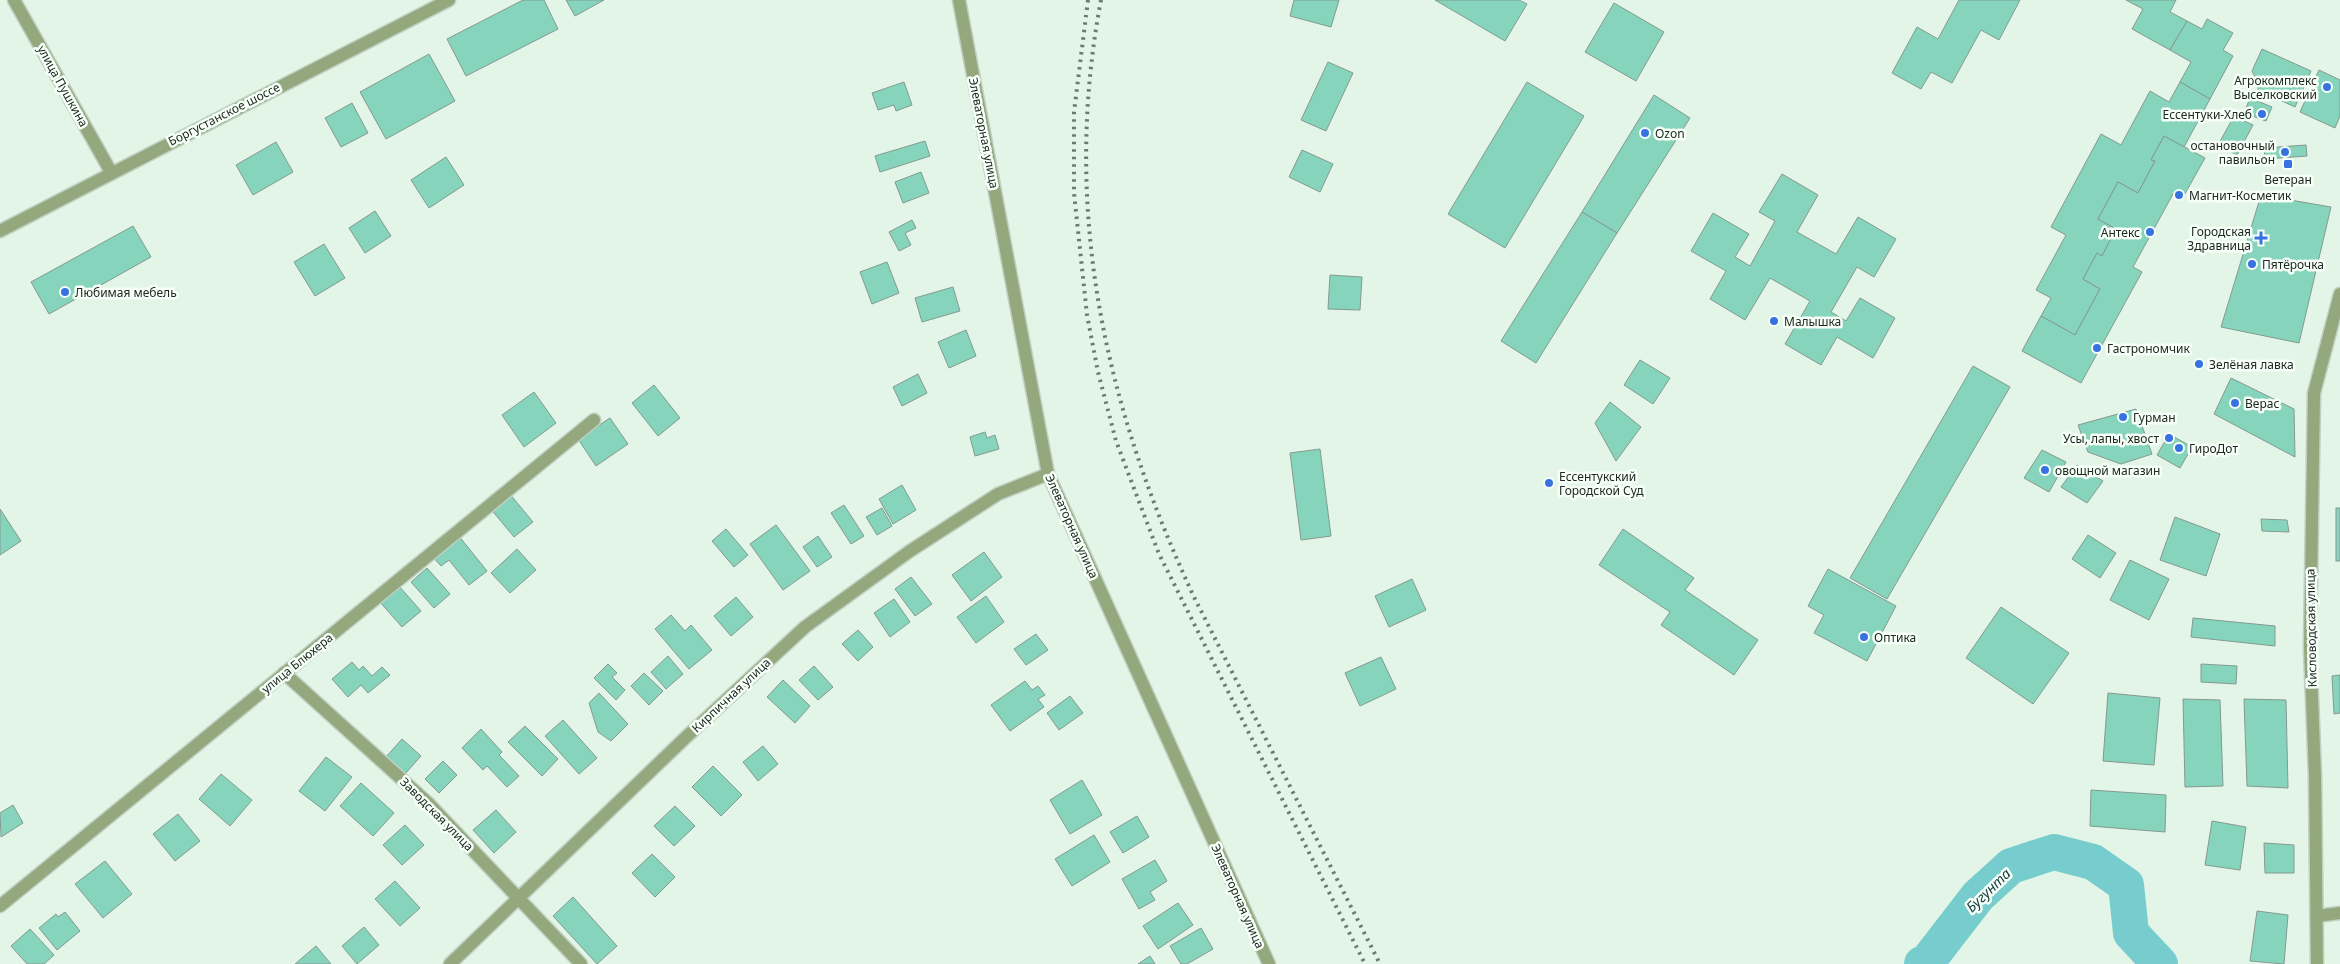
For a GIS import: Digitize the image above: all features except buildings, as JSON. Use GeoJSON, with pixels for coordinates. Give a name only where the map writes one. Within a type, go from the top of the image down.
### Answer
{"type":"FeatureCollection","features":[{"type":"Feature","properties":{"kind":"street","name":"улица Пушкина"},"geometry":{"type":"LineString","coordinates":[[14,0],[111,172]]}},
{"type":"Feature","properties":{"kind":"street","name":"Боргустанское шоссе"},"geometry":{"type":"LineString","coordinates":[[0,231],[111,172],[449,0]]}},
{"type":"Feature","properties":{"kind":"street","name":"Элеваторная улица"},"geometry":{"type":"LineString","coordinates":[[959,0],[1048,474],[1269,964]]}},
{"type":"Feature","properties":{"kind":"street","name":"Кисловодская улица"},"geometry":{"type":"LineString","coordinates":[[2317,964],[2315,775],[2310,647],[2314,393],[2340,294]]}},
{"type":"Feature","properties":{"kind":"street","name":"улица Блюхера"},"geometry":{"type":"LineString","coordinates":[[0,906],[594,420]]}},
{"type":"Feature","properties":{"kind":"street","name":"Кирпичная улица"},"geometry":{"type":"LineString","coordinates":[[450,964],[683,740],[805,627],[910,551],[998,494],[1048,474]]}},
{"type":"Feature","properties":{"kind":"street","name":"Заводская улица"},"geometry":{"type":"LineString","coordinates":[[284,673],[428,803],[581,964]]}},
{"type":"Feature","properties":{"kind":"street"},"geometry":{"type":"LineString","coordinates":[[2317,916],[2340,913]]}},
{"type":"Feature","properties":{"kind":"waterway","name":"Бугунта"},"geometry":{"type":"LineString","coordinates":[[1922,964],[1927,962],[1978,896],[2011,866],[2054,852],[2093,862],[2126,885],[2131,933],[2160,964]]}},
{"type":"Feature","properties":{"kind":"railway"},"geometry":{"type":"LineString","coordinates":[[1088,0],[1074,112],[1074,193],[1087,315],[1098,372],[1116,441],[1159,554],[1365,964]]}},
{"type":"Feature","properties":{"kind":"railway"},"geometry":{"type":"LineString","coordinates":[[1101,0],[1090,78],[1086,155],[1089,231],[1099,306],[1115,380],[1136,453],[1163,525],[1194,597],[1380,964]]}},
{"type":"Feature","properties":{"kind":"place","name":"Агрокомплекс Выселковский"},"geometry":{"type":"Point","coordinates":[2327,87]}},
{"type":"Feature","properties":{"kind":"place","name":"Ессентуки-Хлеб"},"geometry":{"type":"Point","coordinates":[2262,114]}},
{"type":"Feature","properties":{"kind":"place","name":"Ozon"},"geometry":{"type":"Point","coordinates":[1645,133]}},
{"type":"Feature","properties":{"kind":"place","name":"остановочный павильон"},"geometry":{"type":"Point","coordinates":[2285,152]}},
{"type":"Feature","properties":{"kind":"place","name":"Ветеран"},"geometry":{"type":"Point","coordinates":[2288,164]}},
{"type":"Feature","properties":{"kind":"place","name":"Магнит-Косметик"},"geometry":{"type":"Point","coordinates":[2179,195]}},
{"type":"Feature","properties":{"kind":"place","name":"Антекс"},"geometry":{"type":"Point","coordinates":[2150,232]}},
{"type":"Feature","properties":{"kind":"place","name":"Городская Здравница"},"geometry":{"type":"Point","coordinates":[2261,238]}},
{"type":"Feature","properties":{"kind":"place","name":"Пятёрочка"},"geometry":{"type":"Point","coordinates":[2252,264]}},
{"type":"Feature","properties":{"kind":"place","name":"Любимая мебель"},"geometry":{"type":"Point","coordinates":[65,292]}},
{"type":"Feature","properties":{"kind":"place","name":"Малышка"},"geometry":{"type":"Point","coordinates":[1774,321]}},
{"type":"Feature","properties":{"kind":"place","name":"Гастрономчик"},"geometry":{"type":"Point","coordinates":[2097,348]}},
{"type":"Feature","properties":{"kind":"place","name":"Зелёная лавка"},"geometry":{"type":"Point","coordinates":[2199,364]}},
{"type":"Feature","properties":{"kind":"place","name":"Верас"},"geometry":{"type":"Point","coordinates":[2235,403]}},
{"type":"Feature","properties":{"kind":"place","name":"Гурман"},"geometry":{"type":"Point","coordinates":[2123,417]}},
{"type":"Feature","properties":{"kind":"place","name":"Усы, лапы, хвост"},"geometry":{"type":"Point","coordinates":[2169,438]}},
{"type":"Feature","properties":{"kind":"place","name":"ГироДот"},"geometry":{"type":"Point","coordinates":[2179,448]}},
{"type":"Feature","properties":{"kind":"place","name":"овощной магазин"},"geometry":{"type":"Point","coordinates":[2045,470]}},
{"type":"Feature","properties":{"kind":"place","name":"Ессентукский Городской Суд"},"geometry":{"type":"Point","coordinates":[1549,483]}},
{"type":"Feature","properties":{"kind":"place","name":"Оптика"},"geometry":{"type":"Point","coordinates":[1864,637]}}]}
